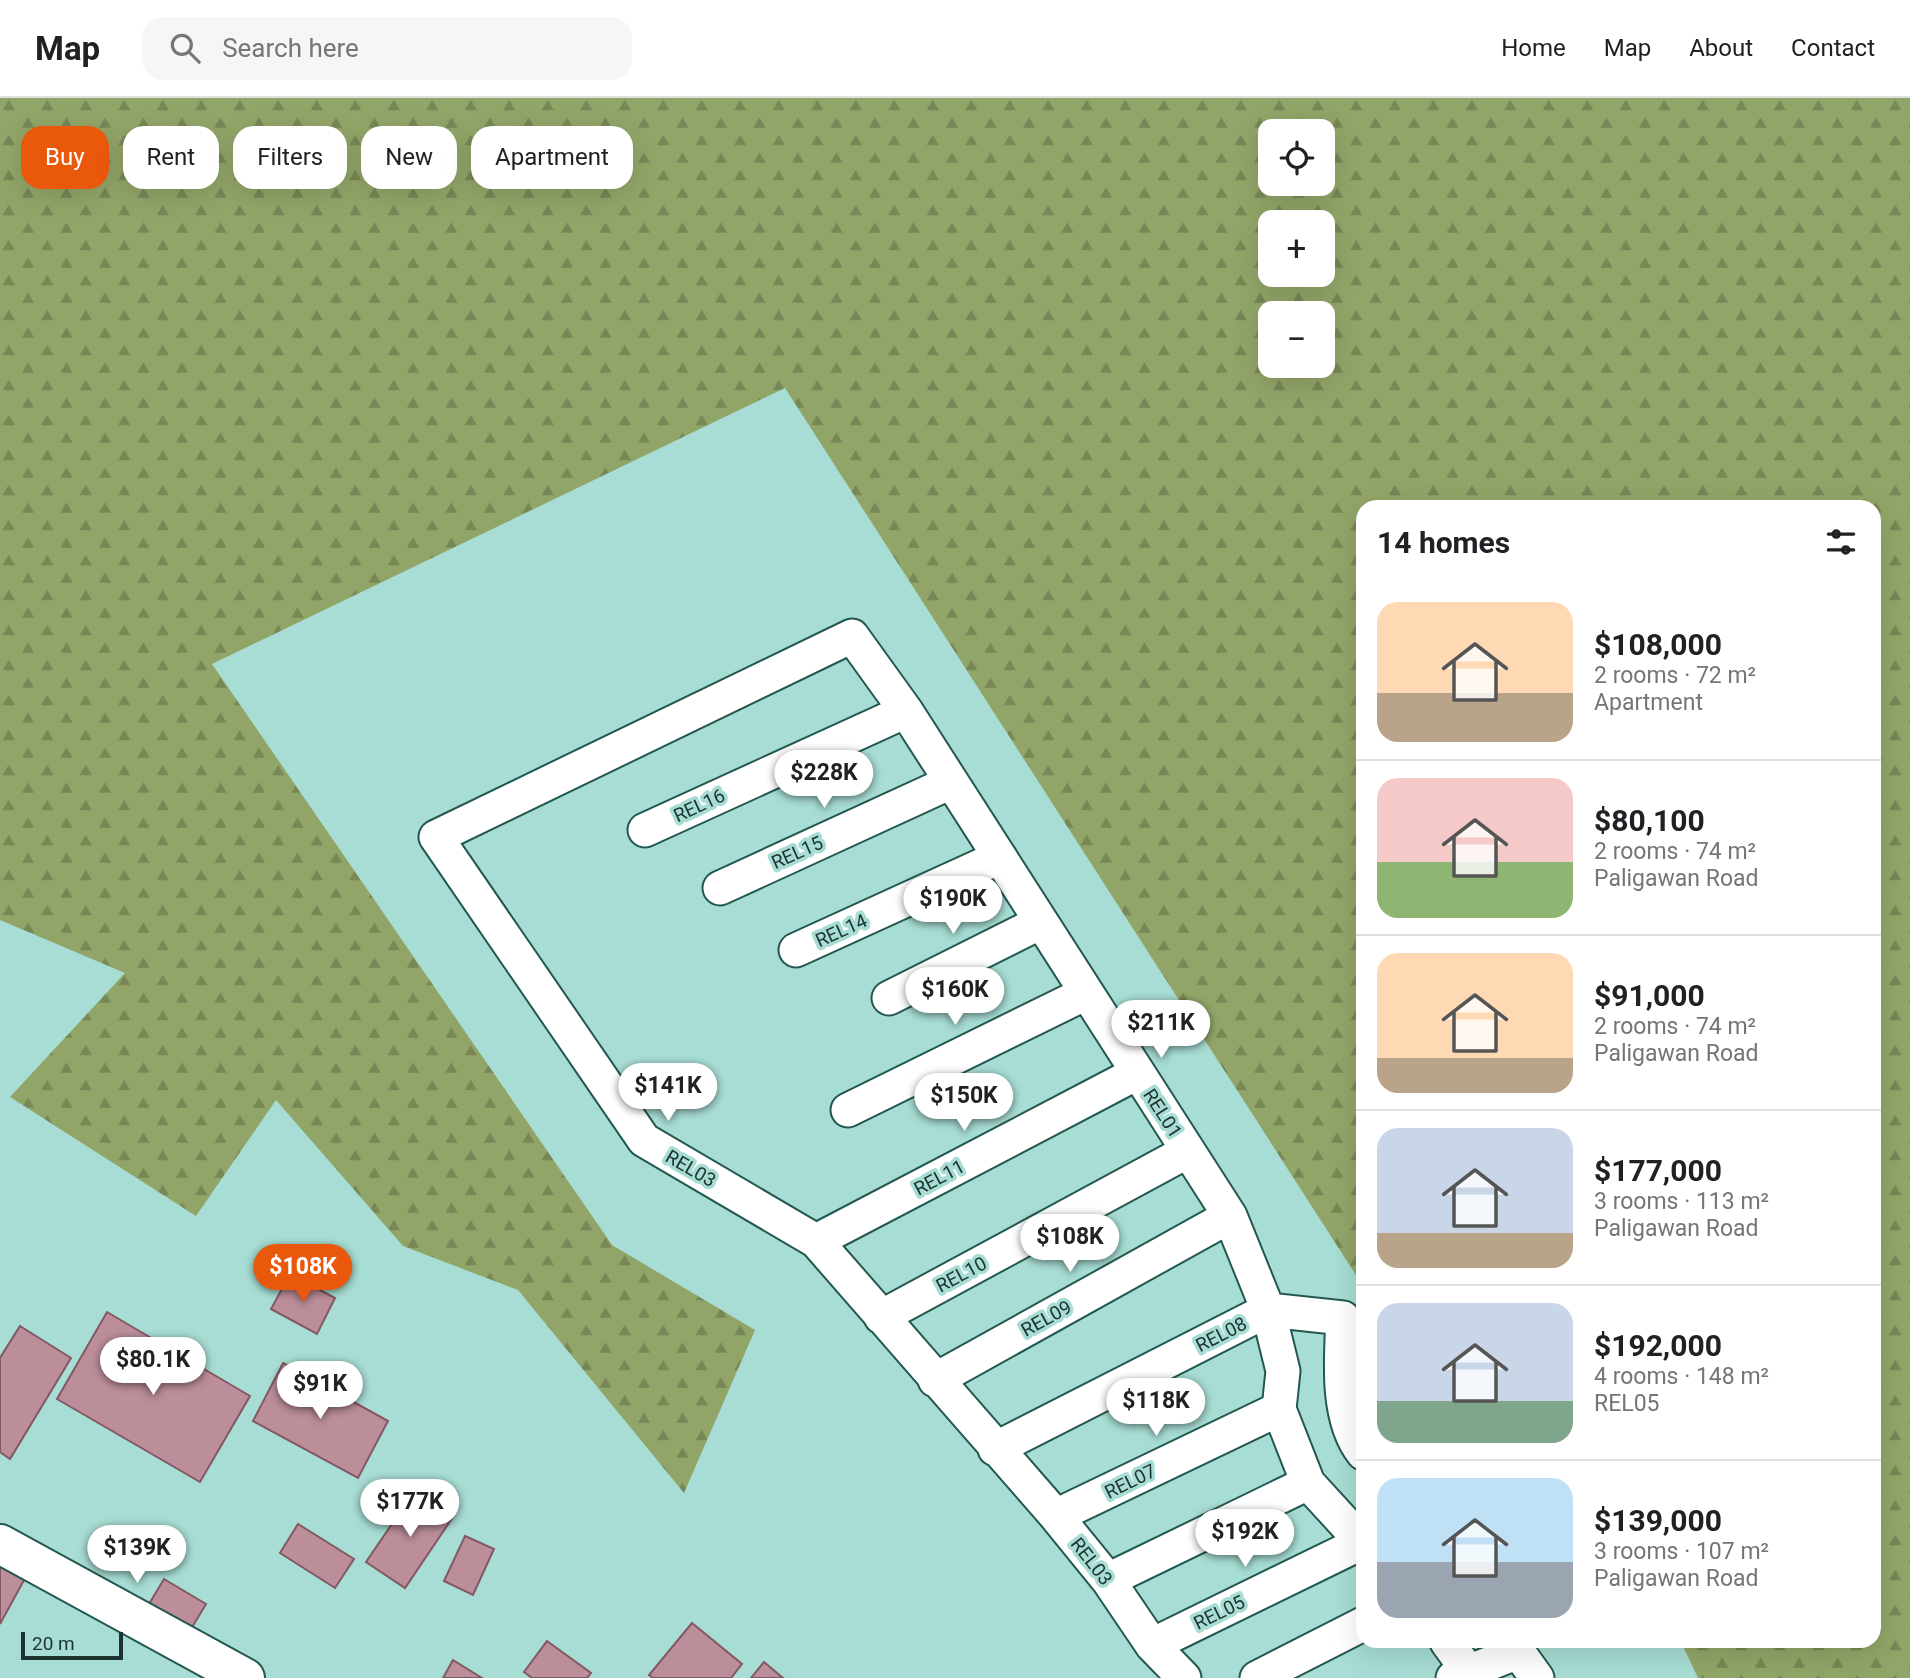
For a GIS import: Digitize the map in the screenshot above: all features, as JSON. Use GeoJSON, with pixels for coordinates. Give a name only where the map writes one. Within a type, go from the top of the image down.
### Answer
{"type":"FeatureCollection","features":[{"type":"Feature","properties":{"kind":"street","name":"REL01"},"geometry":{"type":"LineString","coordinates":[[852,636],[906,711],[1230,1216],[1268,1310],[1283,1371],[1279,1409],[1308,1483],[1356,1535]]}},
{"type":"Feature","properties":{"kind":"street","name":"REL03"},"geometry":{"type":"LineString","coordinates":[[852,636],[436,837],[644,1140],[816,1241],[1056,1517],[1108,1580],[1152,1645],[1184,1678]]}},
{"type":"Feature","properties":{"kind":"street","name":"REL16"},"geometry":{"type":"LineString","coordinates":[[645,830],[906,711]]}},
{"type":"Feature","properties":{"kind":"street","name":"REL15"},"geometry":{"type":"LineString","coordinates":[[720,887],[951,782]]}},
{"type":"Feature","properties":{"kind":"street","name":"REL14"},"geometry":{"type":"LineString","coordinates":[[796,950],[1000,857]]}},
{"type":"Feature","properties":{"kind":"street"},"geometry":{"type":"LineString","coordinates":[[889,998],[1041,922]]}},
{"type":"Feature","properties":{"kind":"street"},"geometry":{"type":"LineString","coordinates":[[848,1110],[1086,993]]}},
{"type":"Feature","properties":{"kind":"street","name":"REL11"},"geometry":{"type":"LineString","coordinates":[[816,1241],[1137,1073]]}},
{"type":"Feature","properties":{"kind":"street","name":"REL10"},"geometry":{"type":"LineString","coordinates":[[881,1317],[1188,1151]]}},
{"type":"Feature","properties":{"kind":"street","name":"REL09"},"geometry":{"type":"LineString","coordinates":[[935,1380],[1230,1216]]}},
{"type":"Feature","properties":{"kind":"street","name":"REL08"},"geometry":{"type":"LineString","coordinates":[[995,1449],[1268,1310],[1343,1318],[1341,1377],[1348,1420],[1356,1444]]}},
{"type":"Feature","properties":{"kind":"street","name":"REL07"},"geometry":{"type":"LineString","coordinates":[[1056,1517],[1279,1409]]}},
{"type":"Feature","properties":{"kind":"street"},"geometry":{"type":"LineString","coordinates":[[1108,1580],[1308,1483]]}},
{"type":"Feature","properties":{"kind":"street"},"geometry":{"type":"LineString","coordinates":[[0,1544],[245,1678]]}},
{"type":"Feature","properties":{"kind":"street","name":"REL05"},"geometry":{"type":"LineString","coordinates":[[1152,1645],[1356,1546]]}},
{"type":"Feature","properties":{"kind":"street"},"geometry":{"type":"LineString","coordinates":[[1257,1678],[1356,1628]]}},
{"type":"Feature","properties":{"kind":"street"},"geometry":{"type":"LineString","coordinates":[[1449,1648],[1460,1675],[1522,1657]]}},
{"type":"Feature","properties":{"kind":"green space"},"geometry":{"type":"Polygon","coordinates":[[[0,98],[1910,98],[1910,1678],[1698,1678],[1684,1648],[1881,1648],[1881,500],[1356,500],[1356,1275],[785,388],[212,664],[612,1245],[755,1330],[684,1493],[518,1290],[403,1246],[276,1100],[196,1216],[10,1097],[125,973],[0,920],[0,98]]]}},
{"type":"Feature","properties":{"kind":"building"},"geometry":{"type":"Polygon","coordinates":[[[290,1274],[335,1298],[317,1334],[271,1309],[290,1274]]]}},
{"type":"Feature","properties":{"kind":"building"},"geometry":{"type":"Polygon","coordinates":[[[107,1312],[250,1396],[200,1482],[57,1399],[107,1312]]]}},
{"type":"Feature","properties":{"kind":"building"},"geometry":{"type":"Polygon","coordinates":[[[20,1326],[71,1358],[10,1459],[0,1452],[0,1358],[20,1326]]]}},
{"type":"Feature","properties":{"kind":"building"},"geometry":{"type":"Polygon","coordinates":[[[283,1363],[388,1421],[358,1478],[253,1421],[283,1363]]]}},
{"type":"Feature","properties":{"kind":"building"},"geometry":{"type":"Polygon","coordinates":[[[415,1490],[453,1517],[405,1588],[366,1562],[415,1490]]]}},
{"type":"Feature","properties":{"kind":"building"},"geometry":{"type":"Polygon","coordinates":[[[298,1524],[354,1559],[335,1588],[280,1553],[298,1524]]]}},
{"type":"Feature","properties":{"kind":"building"},"geometry":{"type":"Polygon","coordinates":[[[465,1536],[494,1549],[473,1595],[444,1581],[465,1536]]]}},
{"type":"Feature","properties":{"kind":"building"},"geometry":{"type":"Polygon","coordinates":[[[0,1566],[24,1580],[0,1624],[0,1566]]]}},
{"type":"Feature","properties":{"kind":"building"},"geometry":{"type":"Polygon","coordinates":[[[164,1579],[206,1604],[191,1629],[149,1604],[164,1579]]]}},
{"type":"Feature","properties":{"kind":"building"},"geometry":{"type":"Polygon","coordinates":[[[692,1623],[742,1664],[731,1678],[653,1678],[649,1675],[692,1623]]]}},
{"type":"Feature","properties":{"kind":"building"},"geometry":{"type":"Polygon","coordinates":[[[547,1641],[591,1673],[587,1678],[532,1678],[524,1672],[547,1641]]]}},
{"type":"Feature","properties":{"kind":"building"},"geometry":{"type":"Polygon","coordinates":[[[453,1660],[482,1678],[443,1678],[453,1660]]]}},
{"type":"Feature","properties":{"kind":"building"},"geometry":{"type":"Polygon","coordinates":[[[764,1662],[783,1678],[751,1678],[764,1662]]]}}]}
